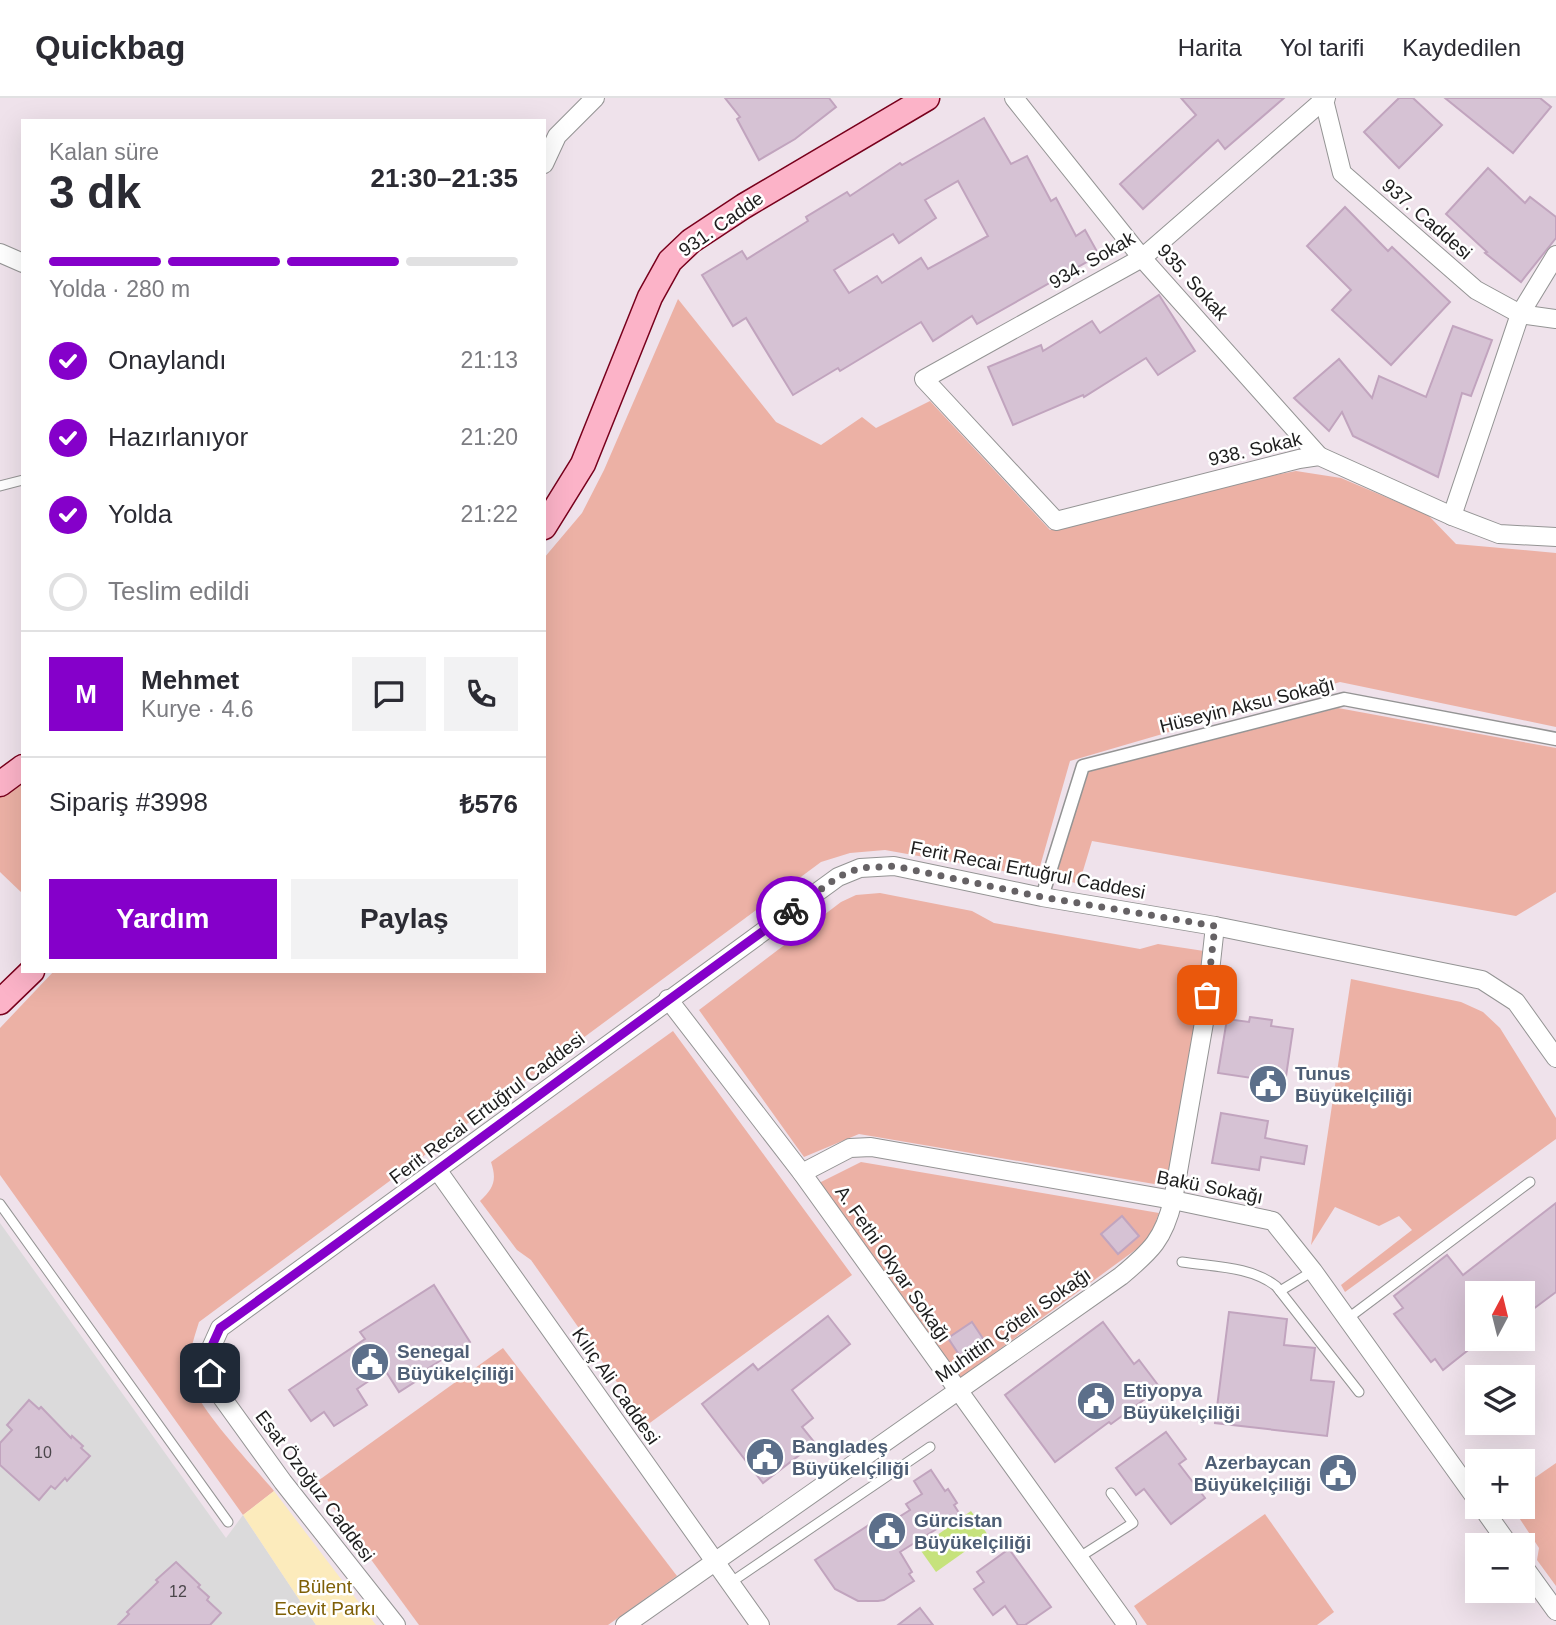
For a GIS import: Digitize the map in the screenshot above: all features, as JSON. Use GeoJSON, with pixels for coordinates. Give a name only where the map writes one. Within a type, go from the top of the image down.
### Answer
{"type":"FeatureCollection","features":[{"type":"Feature","properties":{"kind":"main road","name":"931. Cadde"},"geometry":{"type":"LineString","coordinates":[[546,522],[552,505],[583,464],[646,307],[670,261],[691,241],[744,206],[927,98]]}},
{"type":"Feature","properties":{"kind":"main road"},"geometry":{"type":"LineString","coordinates":[[0,784],[21,768]]}},
{"type":"Feature","properties":{"kind":"main road"},"geometry":{"type":"LineString","coordinates":[[0,1002],[30,973]]}},
{"type":"Feature","properties":{"kind":"street","name":"935. Sokak"},"geometry":{"type":"LineString","coordinates":[[1014,98],[1142,258],[1319,456]]}},
{"type":"Feature","properties":{"kind":"street"},"geometry":{"type":"LineString","coordinates":[[546,160],[557,136],[592,99]]}},
{"type":"Feature","properties":{"kind":"street","name":"934. Sokak"},"geometry":{"type":"LineString","coordinates":[[924,379],[1142,258],[1325,99]]}},
{"type":"Feature","properties":{"kind":"street","name":"937. Caddesi"},"geometry":{"type":"LineString","coordinates":[[1325,99],[1342,173],[1476,290],[1520,314],[1556,319]]}},
{"type":"Feature","properties":{"kind":"street"},"geometry":{"type":"LineString","coordinates":[[0,253],[21,262]]}},
{"type":"Feature","properties":{"kind":"street"},"geometry":{"type":"LineString","coordinates":[[1556,255],[1520,314],[1452,516],[1499,534],[1556,537]]}},
{"type":"Feature","properties":{"kind":"street","name":"938. Sokak"},"geometry":{"type":"LineString","coordinates":[[924,379],[1056,521],[1319,456],[1452,516]]}},
{"type":"Feature","properties":{"kind":"street","name":"Hüseyin Aksu Sokağı"},"geometry":{"type":"LineString","coordinates":[[1042,897],[1083,766],[1343,699],[1556,739]]}},
{"type":"Feature","properties":{"kind":"street","name":"Ferit Recai Ertuğrul Caddesi"},"geometry":{"type":"LineString","coordinates":[[220,1328],[438,1171],[668,999],[838,877],[860,868],[894,866],[1042,897],[1215,926],[1482,980],[1516,1002],[1556,1058]]}},
{"type":"Feature","properties":{"kind":"street","name":"Muhittin Çöteli Sokağı"},"geometry":{"type":"LineString","coordinates":[[625,1625],[1112,1282],[1145,1256],[1168,1224],[1205,1017],[1215,926]]}},
{"type":"Feature","properties":{"kind":"street","name":"A. Fethi Okyar Sokağı"},"geometry":{"type":"LineString","coordinates":[[668,999],[802,1173],[1127,1625]]}},
{"type":"Feature","properties":{"kind":"street","name":"Bakü Sokağı"},"geometry":{"type":"LineString","coordinates":[[802,1173],[850,1148],[871,1147],[1173,1200],[1273,1221],[1313,1271],[1465,1483]]}},
{"type":"Feature","properties":{"kind":"street","name":"Kılıç Ali Caddesi"},"geometry":{"type":"LineString","coordinates":[[438,1171],[760,1625]]}},
{"type":"Feature","properties":{"kind":"street","name":"Esat Özoğuz Caddesi"},"geometry":{"type":"LineString","coordinates":[[220,1328],[211,1348],[210,1373],[218,1392],[284,1482],[396,1625]]}},
{"type":"Feature","properties":{"kind":"street"},"geometry":{"type":"LineString","coordinates":[[1535,1582],[1556,1611]]}},
{"type":"Feature","properties":{"kind":"lane"},"geometry":{"type":"LineString","coordinates":[[0,486],[21,481]]}},
{"type":"Feature","properties":{"kind":"lane"},"geometry":{"type":"LineString","coordinates":[[1347,1319],[1531,1182]]}},
{"type":"Feature","properties":{"kind":"lane"},"geometry":{"type":"LineString","coordinates":[[0,1204],[228,1522]]}},
{"type":"Feature","properties":{"kind":"lane"},"geometry":{"type":"LineString","coordinates":[[1182,1262],[1245,1271],[1264,1277],[1280,1291],[1359,1392]]}},
{"type":"Feature","properties":{"kind":"lane"},"geometry":{"type":"LineString","coordinates":[[1280,1291],[1313,1271]]}},
{"type":"Feature","properties":{"kind":"lane"},"geometry":{"type":"LineString","coordinates":[[730,1583],[930,1447]]}},
{"type":"Feature","properties":{"kind":"lane"},"geometry":{"type":"LineString","coordinates":[[1078,1558],[1133,1523],[1111,1493]]}},
{"type":"Feature","properties":{"kind":"shaded area"},"geometry":{"type":"Polygon","coordinates":[[[678,299],[776,422],[821,445],[862,417],[876,428],[930,401],[1050,530],[1201,489],[1296,471],[1341,478],[1428,515],[1456,544],[1556,553],[1556,727],[1340,682],[1070,761],[1037,877],[885,850],[850,853],[821,862],[199,1322],[189,1366],[196,1393],[215,1422],[274,1491],[243,1515],[0,1175],[0,1028],[52,973],[546,973],[546,556],[582,513],[604,470],[678,299]]]}},
{"type":"Feature","properties":{"kind":"shaded area"},"geometry":{"type":"Polygon","coordinates":[[[1338,708],[1556,748],[1556,892],[1516,916],[1092,841],[1079,884],[1054,877],[1089,771],[1338,708]]]}},
{"type":"Feature","properties":{"kind":"shaded area"},"geometry":{"type":"Polygon","coordinates":[[[21,768],[21,892],[0,872],[0,784],[21,768]]]}},
{"type":"Feature","properties":{"kind":"shaded area"},"geometry":{"type":"Polygon","coordinates":[[[880,893],[972,911],[994,923],[1140,949],[1158,944],[1204,951],[1190,1055],[1166,1186],[859,1134],[804,1157],[699,1010],[841,902],[856,895],[880,893]]]}},
{"type":"Feature","properties":{"kind":"shaded area"},"geometry":{"type":"Polygon","coordinates":[[[1351,979],[1461,1002],[1483,1012],[1500,1028],[1556,1118],[1556,1139],[1345,1292],[1341,1285],[1412,1230],[1399,1216],[1379,1226],[1335,1207],[1311,1245],[1351,979]]]}},
{"type":"Feature","properties":{"kind":"shaded area"},"geometry":{"type":"Polygon","coordinates":[[[673,1031],[852,1275],[647,1425],[531,1260],[517,1250],[480,1201],[493,1183],[491,1162],[673,1031]]]}},
{"type":"Feature","properties":{"kind":"shaded area"},"geometry":{"type":"Polygon","coordinates":[[[861,1162],[1159,1213],[1149,1240],[960,1378],[819,1183],[861,1162]]]}},
{"type":"Feature","properties":{"kind":"shaded area"},"geometry":{"type":"Polygon","coordinates":[[[0,1223],[226,1538],[243,1515],[316,1625],[0,1625],[0,1223]]]}},
{"type":"Feature","properties":{"kind":"shaded area"},"geometry":{"type":"Polygon","coordinates":[[[503,1348],[677,1576],[608,1625],[419,1625],[315,1483],[503,1348]]]}},
{"type":"Feature","properties":{"kind":"shaded area"},"geometry":{"type":"Polygon","coordinates":[[[1556,1463],[1556,1586],[1537,1560],[1539,1548],[1535,1542],[1535,1533],[1529,1533],[1520,1519],[1535,1519],[1535,1478],[1556,1463]]]}},
{"type":"Feature","properties":{"kind":"shaded area"},"geometry":{"type":"Polygon","coordinates":[[[1265,1514],[1334,1612],[1317,1625],[1147,1625],[1134,1606],[1265,1514]]]}},
{"type":"Feature","properties":{"kind":"green space","name":"Bülent Ecevit Parkı"},"geometry":{"type":"Polygon","coordinates":[[[274,1491],[376,1625],[316,1625],[243,1515],[274,1491]]]}},
{"type":"Feature","properties":{"kind":"green space"},"geometry":{"type":"Polygon","coordinates":[[[971,1511],[988,1535],[936,1572],[919,1548],[971,1511]]]}},
{"type":"Feature","properties":{"kind":"building"},"geometry":{"type":"Polygon","coordinates":[[[725,98],[829,98],[836,107],[795,139],[759,160],[737,119],[740,117],[725,98]]]}},
{"type":"Feature","properties":{"kind":"building"},"geometry":{"type":"Polygon","coordinates":[[[1181,98],[1284,98],[1225,149],[1218,140],[1143,209],[1120,184],[1196,115],[1181,98]]]}},
{"type":"Feature","properties":{"kind":"building"},"geometry":{"type":"Polygon","coordinates":[[[1399,98],[1413,98],[1442,125],[1399,168],[1364,132],[1399,98]]]}},
{"type":"Feature","properties":{"kind":"building"},"geometry":{"type":"Polygon","coordinates":[[[1445,98],[1540,98],[1551,107],[1513,153],[1445,98]]]}},
{"type":"Feature","properties":{"kind":"building"},"geometry":{"type":"Polygon","coordinates":[[[984,118],[1011,164],[1027,156],[1051,201],[1056,198],[1076,236],[1085,230],[1099,255],[977,324],[972,316],[933,341],[921,322],[840,371],[838,368],[793,395],[746,318],[733,326],[702,275],[742,251],[747,259],[808,221],[806,217],[847,192],[850,196],[900,163],[902,165],[984,118]],[[958,181],[925,200],[936,218],[899,243],[893,234],[834,270],[849,293],[877,276],[882,283],[921,258],[928,269],[988,236],[958,181]]]}},
{"type":"Feature","properties":{"kind":"building"},"geometry":{"type":"Polygon","coordinates":[[[1488,168],[1525,203],[1530,197],[1556,217],[1556,238],[1521,282],[1485,253],[1487,252],[1446,214],[1488,168]]]}},
{"type":"Feature","properties":{"kind":"building"},"geometry":{"type":"Polygon","coordinates":[[[1345,207],[1388,251],[1392,247],[1450,302],[1391,365],[1332,310],[1351,290],[1307,246],[1345,207]]]}},
{"type":"Feature","properties":{"kind":"building"},"geometry":{"type":"Polygon","coordinates":[[[1159,295],[1195,351],[1158,375],[1146,358],[1084,397],[1083,395],[1013,425],[988,367],[1041,345],[1043,351],[1092,321],[1100,333],[1159,295]]]}},
{"type":"Feature","properties":{"kind":"building"},"geometry":{"type":"Polygon","coordinates":[[[1453,326],[1492,340],[1471,396],[1462,393],[1438,477],[1353,436],[1342,412],[1329,431],[1294,398],[1339,359],[1372,398],[1379,376],[1426,397],[1453,326]]]}},
{"type":"Feature","properties":{"kind":"building"},"geometry":{"type":"Polygon","coordinates":[[[1250,1017],[1272,1020],[1271,1026],[1293,1029],[1285,1083],[1218,1073],[1227,1019],[1249,1022],[1250,1017]]]}},
{"type":"Feature","properties":{"kind":"building"},"geometry":{"type":"Polygon","coordinates":[[[1221,1113],[1268,1121],[1265,1138],[1307,1146],[1304,1164],[1261,1157],[1259,1170],[1212,1163],[1221,1113]]]}},
{"type":"Feature","properties":{"kind":"building"},"geometry":{"type":"Polygon","coordinates":[[[1556,1203],[1556,1292],[1535,1308],[1535,1281],[1465,1281],[1467,1351],[1443,1370],[1435,1359],[1431,1362],[1394,1314],[1403,1308],[1394,1296],[1447,1255],[1463,1275],[1556,1203]]]}},
{"type":"Feature","properties":{"kind":"building"},"geometry":{"type":"Polygon","coordinates":[[[1122,1216],[1139,1236],[1118,1254],[1101,1234],[1122,1216]]]}},
{"type":"Feature","properties":{"kind":"building"},"geometry":{"type":"Polygon","coordinates":[[[434,1285],[470,1342],[427,1369],[429,1373],[399,1392],[385,1370],[357,1389],[367,1405],[334,1426],[324,1412],[311,1421],[289,1390],[365,1339],[360,1332],[434,1285]]]}},
{"type":"Feature","properties":{"kind":"building"},"geometry":{"type":"Polygon","coordinates":[[[1229,1312],[1287,1319],[1284,1345],[1315,1348],[1311,1380],[1334,1382],[1327,1436],[1215,1423],[1229,1312]]]}},
{"type":"Feature","properties":{"kind":"building"},"geometry":{"type":"Polygon","coordinates":[[[828,1316],[850,1344],[792,1390],[813,1418],[802,1427],[815,1443],[763,1483],[702,1404],[753,1364],[758,1370],[828,1316]]]}},
{"type":"Feature","properties":{"kind":"building"},"geometry":{"type":"Polygon","coordinates":[[[972,1322],[986,1343],[962,1359],[948,1338],[972,1322]]]}},
{"type":"Feature","properties":{"kind":"building"},"geometry":{"type":"Polygon","coordinates":[[[1103,1322],[1134,1364],[1139,1360],[1158,1385],[1142,1397],[1145,1399],[1055,1462],[1005,1395],[1103,1322]]]}},
{"type":"Feature","properties":{"kind":"building"},"geometry":{"type":"Polygon","coordinates":[[[29,1400],[39,1409],[41,1407],[71,1438],[72,1436],[83,1446],[81,1448],[90,1456],[67,1481],[65,1478],[55,1489],[51,1486],[39,1500],[0,1465],[0,1443],[12,1430],[7,1425],[29,1400]]]}},
{"type":"Feature","properties":{"kind":"building"},"geometry":{"type":"Polygon","coordinates":[[[1166,1432],[1186,1459],[1179,1464],[1205,1498],[1171,1524],[1144,1489],[1136,1495],[1116,1468],[1166,1432]]]}},
{"type":"Feature","properties":{"kind":"building"},"geometry":{"type":"Polygon","coordinates":[[[931,1470],[945,1491],[948,1489],[961,1516],[900,1552],[912,1572],[909,1574],[914,1581],[878,1601],[858,1601],[835,1589],[815,1560],[875,1521],[880,1529],[910,1510],[906,1504],[922,1494],[914,1481],[931,1470]]]}},
{"type":"Feature","properties":{"kind":"building"},"geometry":{"type":"Polygon","coordinates":[[[1009,1549],[1051,1607],[1025,1625],[1018,1625],[1005,1606],[993,1615],[974,1589],[984,1582],[977,1572],[1009,1549]]]}},
{"type":"Feature","properties":{"kind":"building"},"geometry":{"type":"Polygon","coordinates":[[[176,1562],[200,1585],[198,1587],[209,1597],[207,1600],[221,1613],[210,1625],[118,1625],[129,1614],[127,1612],[158,1582],[156,1580],[176,1562]]]}},
{"type":"Feature","properties":{"kind":"building"},"geometry":{"type":"Polygon","coordinates":[[[920,1608],[933,1625],[898,1625],[920,1608]]]}},
{"type":"Feature","properties":{"kind":"way so far"},"geometry":{"type":"LineString","coordinates":[[791,911],[838,877],[860,868],[894,866],[1042,897],[1215,926],[1207,995]]}},
{"type":"Feature","properties":{"kind":"place","name":"Tunus Büyükelçiliği"},"geometry":{"type":"Point","coordinates":[1268,1084]}},
{"type":"Feature","properties":{"kind":"place","name":"Senegal Büyükelçiliği"},"geometry":{"type":"Point","coordinates":[370,1362]}},
{"type":"Feature","properties":{"kind":"place","name":"Etiyopya Büyükelçiliği"},"geometry":{"type":"Point","coordinates":[1096,1401]}},
{"type":"Feature","properties":{"kind":"place","name":"Bangladeş Büyükelçiliği"},"geometry":{"type":"Point","coordinates":[765,1457]}},
{"type":"Feature","properties":{"kind":"place","name":"Azerbaycan Büyükelçiliği"},"geometry":{"type":"Point","coordinates":[1338,1473]}},
{"type":"Feature","properties":{"kind":"place","name":"Gürcistan Büyükelçiliği"},"geometry":{"type":"Point","coordinates":[887,1531]}},
{"type":"Feature","properties":{"kind":"route"},"geometry":{"type":"LineString","coordinates":[[210,1373],[211,1348],[220,1328],[791,911]]}}]}
